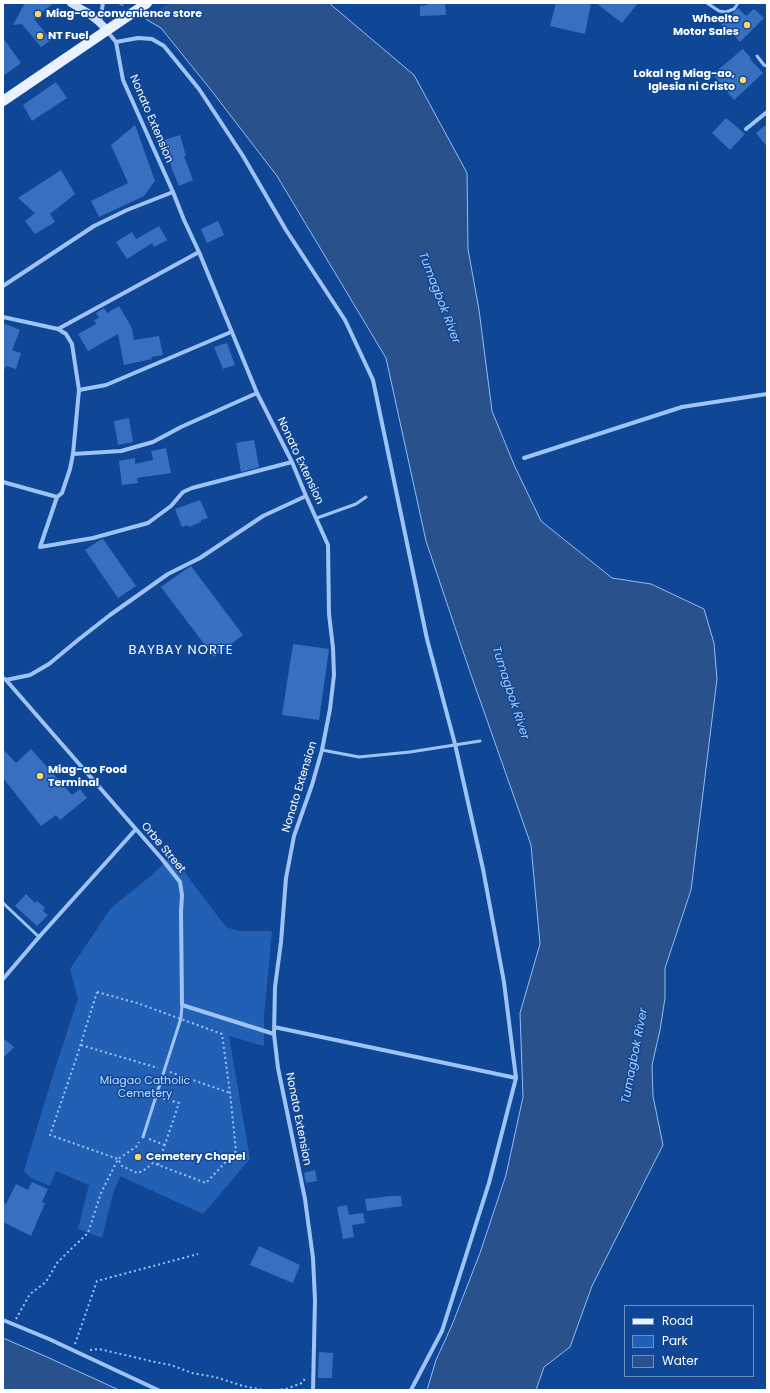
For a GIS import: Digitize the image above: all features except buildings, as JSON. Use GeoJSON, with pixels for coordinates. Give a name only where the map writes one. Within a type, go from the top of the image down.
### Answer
{"type":"FeatureCollection","features":[{"type":"Feature","properties":{"kind":"main road"},"geometry":{"type":"LineString","coordinates":[[3,101],[147,3]]}},
{"type":"Feature","properties":{"kind":"street"},"geometry":{"type":"LineString","coordinates":[[71,3],[88,13],[100,22],[107,30]]}},
{"type":"Feature","properties":{"kind":"street"},"geometry":{"type":"LineString","coordinates":[[100,22],[102,3]]}},
{"type":"Feature","properties":{"kind":"street","name":"Nonato Extension"},"geometry":{"type":"LineString","coordinates":[[107,30],[116,42],[123,80],[199,252],[257,393],[292,462],[328,545],[329,614],[333,648],[334,675],[330,709],[322,750],[294,836],[286,878],[281,942],[275,987],[274,1027],[278,1068],[305,1199],[312,1243],[315,1300],[313,1390]]}},
{"type":"Feature","properties":{"kind":"street"},"geometry":{"type":"LineString","coordinates":[[116,42],[138,38],[152,39],[164,46],[194,83],[243,156],[286,230],[345,320],[373,380],[427,639],[454,744],[483,869],[502,975],[516,1078],[489,1183],[442,1331],[412,1390]]}},
{"type":"Feature","properties":{"kind":"street"},"geometry":{"type":"LineString","coordinates":[[746,129],[767,112]]}},
{"type":"Feature","properties":{"kind":"street"},"geometry":{"type":"LineString","coordinates":[[3,286],[94,226],[127,210],[173,192]]}},
{"type":"Feature","properties":{"kind":"street"},"geometry":{"type":"LineString","coordinates":[[58,329],[199,252]]}},
{"type":"Feature","properties":{"kind":"street"},"geometry":{"type":"LineString","coordinates":[[3,318],[58,329],[66,334],[72,344],[79,390],[73,454],[62,493],[57,497],[40,547],[93,538],[148,523],[171,506],[183,492],[192,488],[292,462]]}},
{"type":"Feature","properties":{"kind":"street"},"geometry":{"type":"LineString","coordinates":[[79,390],[106,385],[231,332]]}},
{"type":"Feature","properties":{"kind":"street"},"geometry":{"type":"LineString","coordinates":[[73,454],[122,451],[153,442],[181,427],[257,393]]}},
{"type":"Feature","properties":{"kind":"street"},"geometry":{"type":"LineString","coordinates":[[524,458],[682,407],[767,394]]}},
{"type":"Feature","properties":{"kind":"street"},"geometry":{"type":"LineString","coordinates":[[3,482],[57,497]]}},
{"type":"Feature","properties":{"kind":"street"},"geometry":{"type":"LineString","coordinates":[[5,679],[30,676],[49,664],[110,615],[168,574],[200,558],[263,516],[306,496]]}},
{"type":"Feature","properties":{"kind":"street","name":"Orbe Street"},"geometry":{"type":"LineString","coordinates":[[5,679],[136,829],[180,882],[182,895],[182,1006]]}},
{"type":"Feature","properties":{"kind":"street"},"geometry":{"type":"LineString","coordinates":[[3,979],[136,829]]}},
{"type":"Feature","properties":{"kind":"street"},"geometry":{"type":"LineString","coordinates":[[182,1006],[274,1034]]}},
{"type":"Feature","properties":{"kind":"street"},"geometry":{"type":"LineString","coordinates":[[274,1027],[516,1078]]}},
{"type":"Feature","properties":{"kind":"street"},"geometry":{"type":"LineString","coordinates":[[3,1320],[73,1350],[158,1390]]}},
{"type":"Feature","properties":{"kind":"lane"},"geometry":{"type":"LineString","coordinates":[[707,3],[719,11],[726,12],[734,9],[738,3]]}},
{"type":"Feature","properties":{"kind":"lane"},"geometry":{"type":"LineString","coordinates":[[757,56],[764,65],[767,66]]}},
{"type":"Feature","properties":{"kind":"lane"},"geometry":{"type":"LineString","coordinates":[[317,518],[356,504],[366,497]]}},
{"type":"Feature","properties":{"kind":"lane"},"geometry":{"type":"LineString","coordinates":[[322,750],[359,757],[410,752],[480,741]]}},
{"type":"Feature","properties":{"kind":"lane"},"geometry":{"type":"LineString","coordinates":[[3,903],[39,937]]}},
{"type":"Feature","properties":{"kind":"lane"},"geometry":{"type":"LineString","coordinates":[[143,1137],[181,1018],[182,1006]]}},
{"type":"Feature","properties":{"kind":"path"},"geometry":{"type":"LineString","coordinates":[[97,992],[137,1003],[181,1018],[222,1034],[236,1151],[206,1183],[153,1163],[143,1171],[137,1173],[122,1166],[118,1159],[50,1135],[81,1045],[97,992]]}},
{"type":"Feature","properties":{"kind":"path"},"geometry":{"type":"LineString","coordinates":[[81,1045],[165,1070],[230,1093]]}},
{"type":"Feature","properties":{"kind":"path"},"geometry":{"type":"LineString","coordinates":[[156,1096],[179,1103],[158,1165]]}},
{"type":"Feature","properties":{"kind":"path"},"geometry":{"type":"LineString","coordinates":[[13,1324],[30,1294],[46,1282],[57,1263],[88,1233],[100,1193],[118,1159],[136,1147],[143,1137],[165,1145]]}},
{"type":"Feature","properties":{"kind":"path"},"geometry":{"type":"LineString","coordinates":[[198,1254],[97,1281],[73,1350],[99,1349],[171,1365],[192,1373],[215,1377],[242,1386],[263,1390]]}},
{"type":"Feature","properties":{"kind":"path"},"geometry":{"type":"LineString","coordinates":[[276,1390],[286,1389],[302,1383],[313,1369]]}},
{"type":"Feature","properties":{"kind":"green space","name":"Miagao Catholic Cemetery"},"geometry":{"type":"Polygon","coordinates":[[[172,855],[226,927],[238,931],[272,931],[264,1017],[264,1046],[229,1036],[250,1159],[203,1214],[120,1176],[113,1194],[102,1238],[78,1229],[89,1185],[56,1171],[50,1186],[31,1178],[24,1171],[78,999],[70,969],[111,908],[152,875],[172,855]]]}},
{"type":"Feature","properties":{"kind":"water","name":"Tumagbok River"},"geometry":{"type":"Polygon","coordinates":[[[118,3],[329,3],[414,75],[467,173],[468,249],[479,310],[492,411],[515,467],[541,521],[612,578],[651,584],[704,609],[714,643],[717,679],[691,890],[665,968],[665,998],[652,1065],[653,1096],[663,1145],[592,1286],[570,1347],[544,1367],[536,1390],[427,1390],[436,1360],[452,1325],[480,1253],[506,1175],[523,1097],[520,1013],[540,944],[531,845],[426,541],[386,358],[277,176],[161,28],[118,3]]]}},
{"type":"Feature","properties":{"kind":"water"},"geometry":{"type":"Polygon","coordinates":[[[3,1338],[47,1357],[119,1390],[3,1390],[3,1338]]]}},
{"type":"Feature","properties":{"kind":"pier"},"geometry":{"type":"Polygon","coordinates":[[[127,3],[169,3],[144,21],[121,7],[127,3]]]}},
{"type":"Feature","properties":{"kind":"place","name":"Miag-ao convenience store"},"geometry":{"type":"Point","coordinates":[38,14]}},
{"type":"Feature","properties":{"kind":"place","name":"Wheelte Motor Sales"},"geometry":{"type":"Point","coordinates":[747,25]}},
{"type":"Feature","properties":{"kind":"place","name":"NT Fuel"},"geometry":{"type":"Point","coordinates":[40,36]}},
{"type":"Feature","properties":{"kind":"place","name":"Lokal ng Miag-ao, Iglesia ni Cristo"},"geometry":{"type":"Point","coordinates":[743,80]}},
{"type":"Feature","properties":{"kind":"place","name":"Miag-ao Food Terminal"},"geometry":{"type":"Point","coordinates":[40,776]}},
{"type":"Feature","properties":{"kind":"place","name":"Cemetery Chapel"},"geometry":{"type":"Point","coordinates":[138,1157]}},
{"type":"Feature","properties":{"kind":"district","name":"BAYBAY NORTE"},"geometry":{"type":"Point","coordinates":[181,651]}}]}
